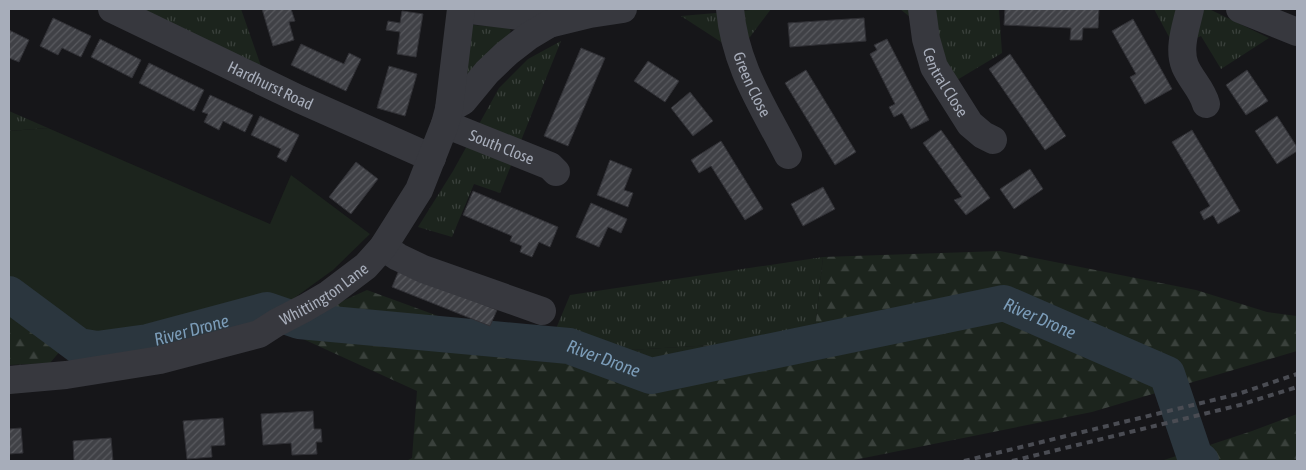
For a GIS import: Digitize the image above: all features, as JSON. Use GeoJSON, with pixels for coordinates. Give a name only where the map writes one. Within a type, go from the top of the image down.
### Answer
{"type":"FeatureCollection","features":[{"type":"Feature","properties":{"kind":"street","name":"Hardhurst Road"},"geometry":{"type":"LineString","coordinates":[[112,9],[299,99],[432,158]]}},
{"type":"Feature","properties":{"kind":"street","name":"Whittington Lane"},"geometry":{"type":"LineString","coordinates":[[9,380],[66,376],[160,360],[259,334],[329,294],[366,266],[383,248],[419,190],[432,158],[447,116],[462,9]]}},
{"type":"Feature","properties":{"kind":"street"},"geometry":{"type":"LineString","coordinates":[[462,9],[528,17],[549,24]]}},
{"type":"Feature","properties":{"kind":"street"},"geometry":{"type":"LineString","coordinates":[[447,116],[463,101],[487,72],[529,36],[549,24],[590,14],[623,9]]}},
{"type":"Feature","properties":{"kind":"street","name":"Green Close"},"geometry":{"type":"LineString","coordinates":[[730,9],[736,48],[752,87],[788,156]]}},
{"type":"Feature","properties":{"kind":"street","name":"Central Close"},"geometry":{"type":"LineString","coordinates":[[922,9],[926,39],[934,67],[970,124],[983,136],[993,140]]}},
{"type":"Feature","properties":{"kind":"street"},"geometry":{"type":"LineString","coordinates":[[1190,9],[1182,50],[1185,66],[1203,95],[1206,104]]}},
{"type":"Feature","properties":{"kind":"street"},"geometry":{"type":"LineString","coordinates":[[1240,9],[1297,32]]}},
{"type":"Feature","properties":{"kind":"street","name":"South Close"},"geometry":{"type":"LineString","coordinates":[[447,116],[550,166],[556,172]]}},
{"type":"Feature","properties":{"kind":"street"},"geometry":{"type":"LineString","coordinates":[[383,248],[423,269],[542,311]]}},
{"type":"Feature","properties":{"kind":"green space"},"geometry":{"type":"Polygon","coordinates":[[[141,9],[241,9],[261,66],[141,9]]]}},
{"type":"Feature","properties":{"kind":"green space"},"geometry":{"type":"Polygon","coordinates":[[[771,9],[738,53],[681,16],[771,9]]]}},
{"type":"Feature","properties":{"kind":"green space"},"geometry":{"type":"Polygon","coordinates":[[[900,9],[999,9],[1002,53],[957,80],[925,29],[900,9]]]}},
{"type":"Feature","properties":{"kind":"green space"},"geometry":{"type":"Polygon","coordinates":[[[1154,9],[1209,9],[1269,38],[1221,69],[1201,36],[1175,48],[1154,9]]]}},
{"type":"Feature","properties":{"kind":"green space"},"geometry":{"type":"Polygon","coordinates":[[[473,25],[507,27],[511,30],[508,37],[466,85],[469,31],[473,25]]]}},
{"type":"Feature","properties":{"kind":"green space"},"geometry":{"type":"Polygon","coordinates":[[[561,41],[500,193],[474,184],[452,237],[418,227],[453,171],[499,88],[528,59],[561,41]]]}},
{"type":"Feature","properties":{"kind":"green space"},"geometry":{"type":"Polygon","coordinates":[[[9,111],[48,128],[9,131],[9,111]]]}},
{"type":"Feature","properties":{"kind":"green space"},"geometry":{"type":"Polygon","coordinates":[[[48,128],[270,224],[291,175],[370,234],[333,270],[286,304],[266,295],[138,339],[67,343],[9,300],[9,131],[48,128]]]}},
{"type":"Feature","properties":{"kind":"green space"},"geometry":{"type":"Polygon","coordinates":[[[1000,251],[1196,290],[1267,312],[1297,316],[1297,351],[1092,412],[849,461],[406,461],[412,458],[417,391],[292,334],[287,326],[367,290],[545,355],[814,339],[823,257],[1000,251]]]}},
{"type":"Feature","properties":{"kind":"green space"},"geometry":{"type":"Polygon","coordinates":[[[823,257],[814,339],[545,355],[570,295],[823,257]]]}},
{"type":"Feature","properties":{"kind":"green space"},"geometry":{"type":"Polygon","coordinates":[[[9,300],[67,343],[50,363],[9,365],[9,300]]]}},
{"type":"Feature","properties":{"kind":"green space"},"geometry":{"type":"Polygon","coordinates":[[[1297,414],[1297,461],[1161,461],[1252,431],[1297,414]]]}},
{"type":"Feature","properties":{"kind":"building"},"geometry":{"type":"Polygon","coordinates":[[[262,9],[291,9],[295,21],[289,22],[294,40],[273,46],[262,9]]]}},
{"type":"Feature","properties":{"kind":"building"},"geometry":{"type":"Polygon","coordinates":[[[1005,9],[1099,9],[1098,28],[1083,28],[1082,40],[1070,40],[1071,28],[1004,25],[1005,9]]]}},
{"type":"Feature","properties":{"kind":"building"},"geometry":{"type":"Polygon","coordinates":[[[402,11],[423,14],[416,57],[397,54],[400,32],[386,30],[388,21],[400,23],[402,11]]]}},
{"type":"Feature","properties":{"kind":"building"},"geometry":{"type":"Polygon","coordinates":[[[53,18],[91,36],[81,57],[62,48],[58,55],[40,46],[53,18]]]}},
{"type":"Feature","properties":{"kind":"building"},"geometry":{"type":"Polygon","coordinates":[[[864,18],[866,41],[790,47],[788,23],[864,18]]]}},
{"type":"Feature","properties":{"kind":"building"},"geometry":{"type":"Polygon","coordinates":[[[1133,19],[1172,89],[1145,104],[1130,77],[1136,74],[1112,31],[1133,19]]]}},
{"type":"Feature","properties":{"kind":"building"},"geometry":{"type":"Polygon","coordinates":[[[9,30],[29,40],[19,62],[9,58],[9,30]]]}},
{"type":"Feature","properties":{"kind":"building"},"geometry":{"type":"Polygon","coordinates":[[[100,39],[141,60],[132,78],[91,57],[100,39]]]}},
{"type":"Feature","properties":{"kind":"building"},"geometry":{"type":"Polygon","coordinates":[[[887,39],[929,120],[911,129],[902,113],[894,117],[889,107],[895,104],[870,54],[877,50],[874,45],[887,39]]]}},
{"type":"Feature","properties":{"kind":"building"},"geometry":{"type":"Polygon","coordinates":[[[301,44],[344,64],[349,53],[361,59],[346,91],[291,65],[301,44]]]}},
{"type":"Feature","properties":{"kind":"building"},"geometry":{"type":"Polygon","coordinates":[[[581,48],[605,58],[568,146],[544,136],[581,48]]]}},
{"type":"Feature","properties":{"kind":"building"},"geometry":{"type":"Polygon","coordinates":[[[1010,54],[1066,136],[1045,150],[989,69],[1010,54]]]}},
{"type":"Feature","properties":{"kind":"building"},"geometry":{"type":"Polygon","coordinates":[[[648,61],[679,81],[665,102],[634,81],[648,61]]]}},
{"type":"Feature","properties":{"kind":"building"},"geometry":{"type":"Polygon","coordinates":[[[149,63],[204,90],[194,111],[139,83],[149,63]]]}},
{"type":"Feature","properties":{"kind":"building"},"geometry":{"type":"Polygon","coordinates":[[[389,66],[417,74],[405,116],[377,108],[389,66]]]}},
{"type":"Feature","properties":{"kind":"building"},"geometry":{"type":"Polygon","coordinates":[[[806,70],[856,152],[835,165],[785,83],[806,70]]]}},
{"type":"Feature","properties":{"kind":"building"},"geometry":{"type":"Polygon","coordinates":[[[1247,70],[1268,101],[1246,115],[1226,85],[1247,70]]]}},
{"type":"Feature","properties":{"kind":"building"},"geometry":{"type":"Polygon","coordinates":[[[690,92],[713,121],[693,136],[671,108],[690,92]]]}},
{"type":"Feature","properties":{"kind":"building"},"geometry":{"type":"Polygon","coordinates":[[[210,95],[253,115],[245,132],[223,121],[219,130],[204,122],[208,114],[202,112],[210,95]]]}},
{"type":"Feature","properties":{"kind":"building"},"geometry":{"type":"Polygon","coordinates":[[[260,116],[299,135],[286,162],[277,157],[281,149],[251,135],[260,116]]]}},
{"type":"Feature","properties":{"kind":"building"},"geometry":{"type":"Polygon","coordinates":[[[1277,116],[1297,147],[1297,151],[1277,164],[1255,131],[1277,116]]]}},
{"type":"Feature","properties":{"kind":"building"},"geometry":{"type":"Polygon","coordinates":[[[941,130],[990,198],[966,215],[954,200],[962,197],[923,143],[941,130]]]}},
{"type":"Feature","properties":{"kind":"building"},"geometry":{"type":"Polygon","coordinates":[[[1192,130],[1240,211],[1218,224],[1213,215],[1204,220],[1200,212],[1210,206],[1172,142],[1192,130]]]}},
{"type":"Feature","properties":{"kind":"building"},"geometry":{"type":"Polygon","coordinates":[[[721,141],[763,209],[745,220],[711,166],[699,173],[691,160],[721,141]]]}},
{"type":"Feature","properties":{"kind":"building"},"geometry":{"type":"Polygon","coordinates":[[[610,160],[632,169],[624,190],[633,193],[628,207],[597,195],[610,160]]]}},
{"type":"Feature","properties":{"kind":"building"},"geometry":{"type":"Polygon","coordinates":[[[356,162],[378,179],[351,214],[329,197],[356,162]]]}},
{"type":"Feature","properties":{"kind":"building"},"geometry":{"type":"Polygon","coordinates":[[[1030,169],[1043,189],[1014,209],[1000,189],[1030,169]]]}},
{"type":"Feature","properties":{"kind":"building"},"geometry":{"type":"Polygon","coordinates":[[[823,187],[835,209],[803,226],[791,204],[823,187]]]}},
{"type":"Feature","properties":{"kind":"building"},"geometry":{"type":"Polygon","coordinates":[[[473,191],[558,227],[550,247],[539,242],[532,257],[520,252],[522,246],[510,241],[512,236],[463,215],[473,191]]]}},
{"type":"Feature","properties":{"kind":"building"},"geometry":{"type":"Polygon","coordinates":[[[591,203],[627,219],[621,233],[608,227],[599,247],[576,237],[591,203]]]}},
{"type":"Feature","properties":{"kind":"building"},"geometry":{"type":"Polygon","coordinates":[[[399,270],[497,310],[490,326],[392,287],[399,270]]]}},
{"type":"Feature","properties":{"kind":"building"},"geometry":{"type":"Polygon","coordinates":[[[313,411],[314,429],[321,429],[322,442],[316,442],[317,454],[292,455],[291,443],[263,445],[261,414],[313,411]]]}},
{"type":"Feature","properties":{"kind":"building"},"geometry":{"type":"Polygon","coordinates":[[[223,418],[225,445],[211,446],[212,457],[187,459],[183,421],[223,418]]]}},
{"type":"Feature","properties":{"kind":"building"},"geometry":{"type":"Polygon","coordinates":[[[21,428],[23,453],[9,454],[9,429],[21,428]]]}},
{"type":"Feature","properties":{"kind":"building"},"geometry":{"type":"Polygon","coordinates":[[[111,438],[113,461],[74,461],[73,441],[111,438]]]}},
{"type":"Feature","properties":{"kind":"waterway","name":"River Drone"},"geometry":{"type":"LineString","coordinates":[[9,294],[79,346],[97,349],[148,342],[267,310],[299,321],[569,346],[651,376],[1004,303],[1167,374],[1195,457],[1201,461]]}},
{"type":"Feature","properties":{"kind":"railway"},"geometry":{"type":"LineString","coordinates":[[964,461],[1238,394],[1297,374]]}},
{"type":"Feature","properties":{"kind":"railway"},"geometry":{"type":"LineString","coordinates":[[1012,461],[1240,405],[1297,387]]}}]}
